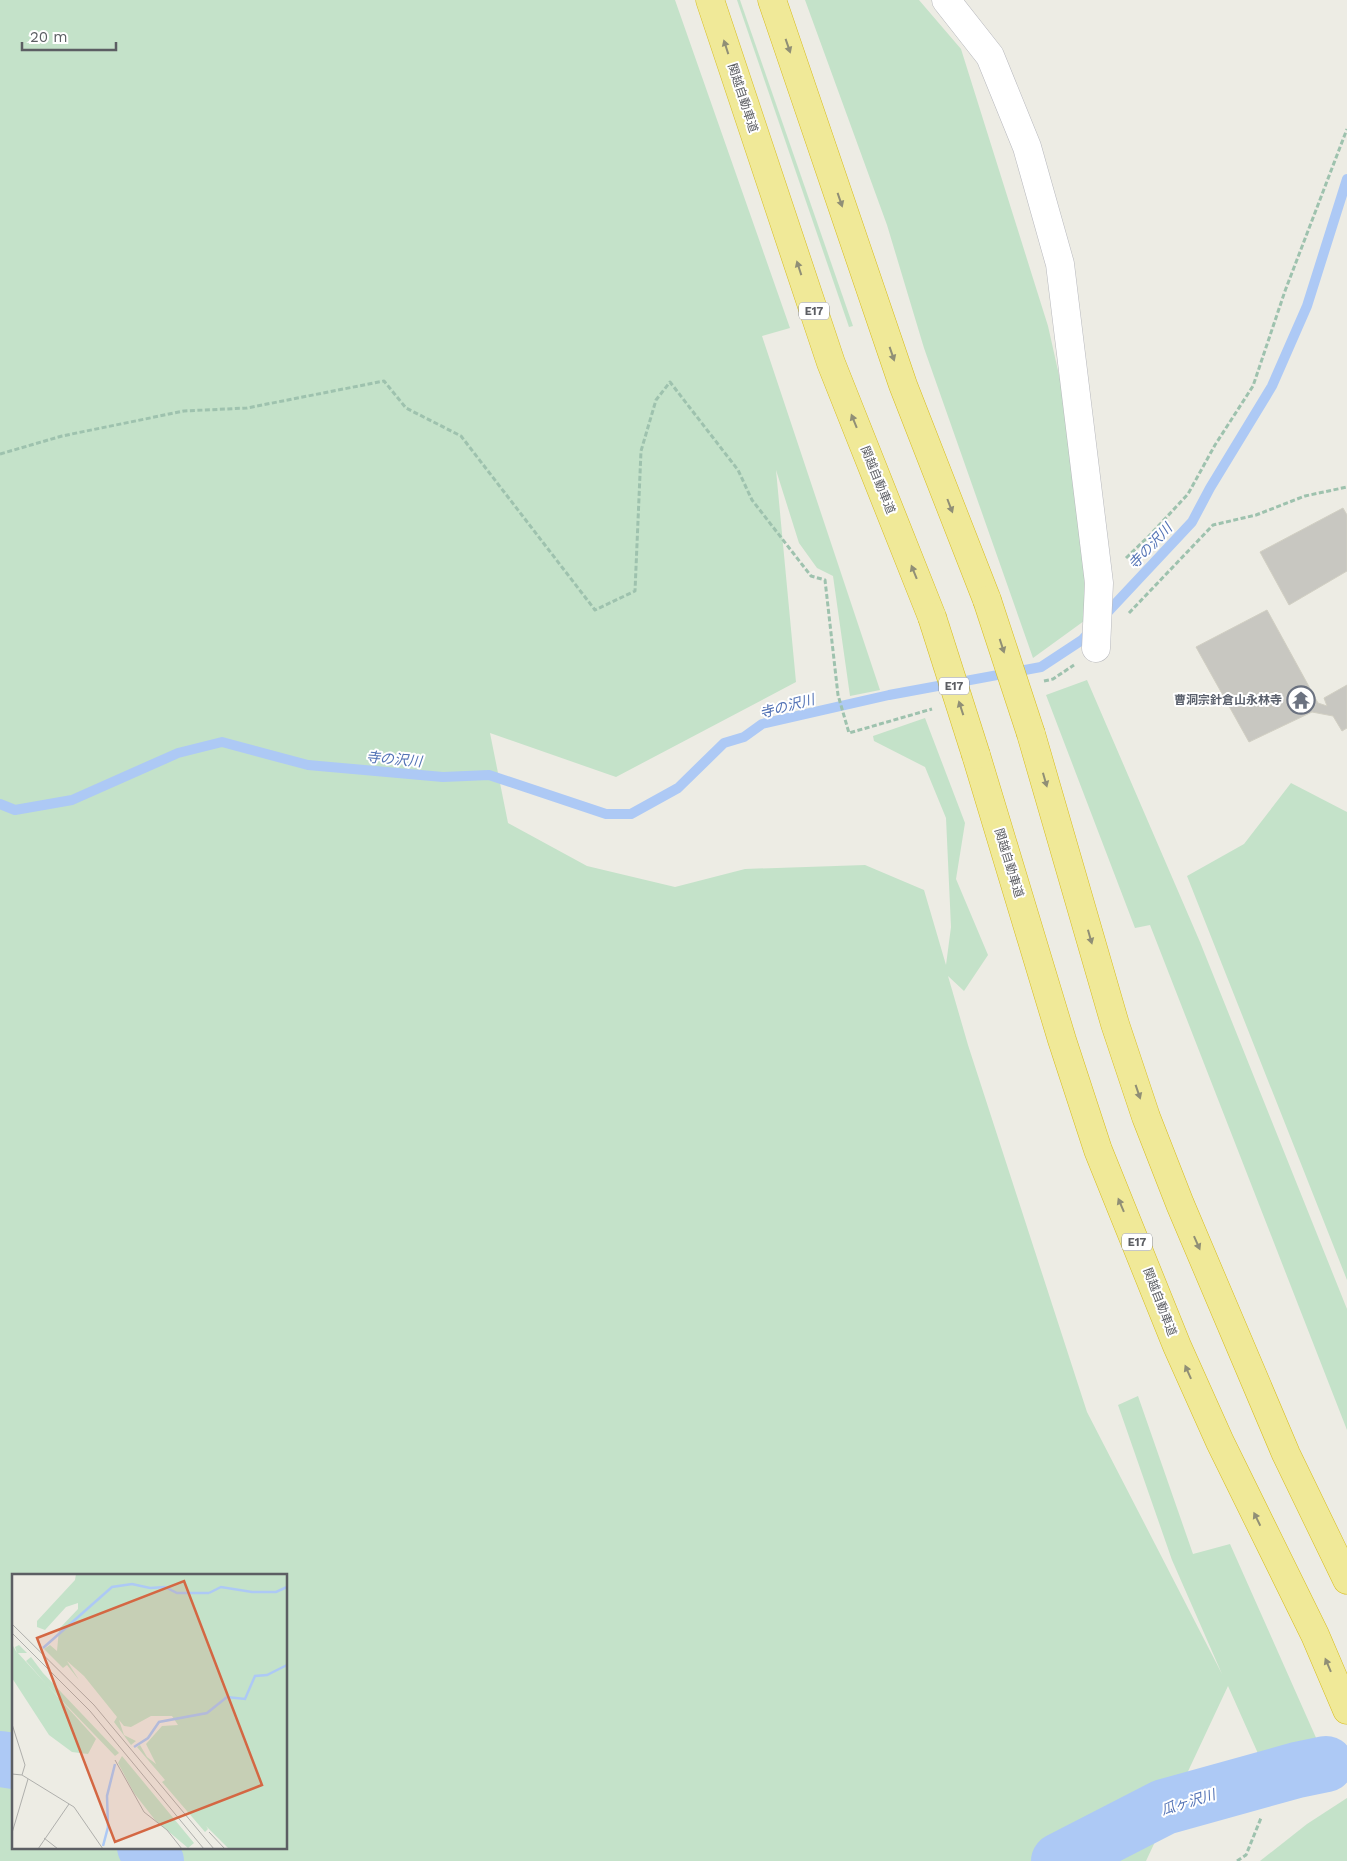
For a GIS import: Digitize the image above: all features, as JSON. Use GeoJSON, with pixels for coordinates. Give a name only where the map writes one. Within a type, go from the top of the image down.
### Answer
{"type":"FeatureCollection","features":[{"type":"Feature","properties":{"kind":"highway","name":"関越自動車道"},"geometry":{"type":"LineString","coordinates":[[710,0],[831,363],[932,617],[976,755],[1062,1040],[1098,1150],[1177,1346],[1220,1442],[1315,1635],[1347,1710]]}},
{"type":"Feature","properties":{"kind":"highway"},"geometry":{"type":"LineString","coordinates":[[772,0],[903,385],[987,600],[1031,734],[1114,1024],[1146,1117],[1180,1204],[1286,1454],[1347,1580]]}},
{"type":"Feature","properties":{"kind":"street"},"geometry":{"type":"LineString","coordinates":[[946,0],[990,56],[1027,147],[1060,264],[1100,589],[1096,643]]}},
{"type":"Feature","properties":{"kind":"path"},"geometry":{"type":"LineString","coordinates":[[1100,589],[1188,494],[1215,445],[1253,386],[1288,282],[1347,129]]}},
{"type":"Feature","properties":{"kind":"path"},"geometry":{"type":"LineString","coordinates":[[0,454],[62,436],[184,411],[247,408],[384,381],[406,408],[461,436],[595,610],[635,591],[641,450],[656,400],[670,382],[738,470],[758,508],[811,576],[824,580],[838,695],[849,733]]}},
{"type":"Feature","properties":{"kind":"path"},"geometry":{"type":"LineString","coordinates":[[1096,643],[1213,525],[1256,515],[1304,496],[1347,487]]}},
{"type":"Feature","properties":{"kind":"path"},"geometry":{"type":"LineString","coordinates":[[1237,1861],[1246,1855],[1261,1818]]}},
{"type":"Feature","properties":{"kind":"green space"},"geometry":{"type":"Polygon","coordinates":[[[0,0],[675,0],[790,328],[762,336],[880,690],[850,696],[833,576],[817,568],[799,543],[776,470],[796,682],[616,777],[490,733],[508,823],[587,866],[675,887],[745,869],[865,865],[924,890],[946,965],[951,927],[946,818],[925,767],[874,741],[873,736],[925,718],[965,823],[956,879],[988,955],[964,991],[948,976],[968,1045],[1087,1412],[1222,1674],[1172,1560],[1118,1405],[1138,1396],[1193,1554],[1230,1544],[1321,1749],[1264,1767],[1228,1686],[1146,1861],[0,1861],[0,0]]]}},
{"type":"Feature","properties":{"kind":"green space"},"geometry":{"type":"Polygon","coordinates":[[[737,0],[740,0],[853,326],[849,327],[737,0]]]}},
{"type":"Feature","properties":{"kind":"green space"},"geometry":{"type":"Polygon","coordinates":[[[805,0],[919,0],[961,49],[1048,326],[1080,469],[1085,529],[1084,621],[1033,658],[924,348],[887,225],[805,0]]]}},
{"type":"Feature","properties":{"kind":"green space"},"geometry":{"type":"Polygon","coordinates":[[[1087,680],[1200,942],[1347,1309],[1347,1430],[1150,925],[1135,928],[1046,695],[1087,680]]]}},
{"type":"Feature","properties":{"kind":"green space"},"geometry":{"type":"Polygon","coordinates":[[[1291,783],[1347,812],[1347,1280],[1187,876],[1244,844],[1291,783]]]}},
{"type":"Feature","properties":{"kind":"green space"},"geometry":{"type":"Polygon","coordinates":[[[1347,1798],[1347,1861],[1260,1861],[1307,1824],[1347,1798]]]}},
{"type":"Feature","properties":{"kind":"building"},"geometry":{"type":"Polygon","coordinates":[[[1343,508],[1347,515],[1347,571],[1289,605],[1260,552],[1343,508]]]}},
{"type":"Feature","properties":{"kind":"building"},"geometry":{"type":"Polygon","coordinates":[[[1267,610],[1318,703],[1327,706],[1324,698],[1347,685],[1347,728],[1342,731],[1333,716],[1312,712],[1249,742],[1196,647],[1267,610]]]}},
{"type":"Feature","properties":{"kind":"waterway","name":"寺の沢川"},"geometry":{"type":"LineString","coordinates":[[1103,617],[1192,522],[1210,488],[1272,386],[1307,306],[1347,179]]}},
{"type":"Feature","properties":{"kind":"waterway","name":"寺の沢川"},"geometry":{"type":"LineString","coordinates":[[0,804],[15,810],[72,800],[178,753],[222,742],[308,765],[443,777],[489,775],[606,814],[631,814],[678,788],[724,743],[744,737],[762,724],[889,695],[1041,667],[1082,640],[1092,629]]}},
{"type":"Feature","properties":{"kind":"waterway","name":"瓜ヶ沢川"},"geometry":{"type":"LineString","coordinates":[[0,1759],[12,1761]]}},
{"type":"Feature","properties":{"kind":"waterway","name":"瓜ヶ沢川"},"geometry":{"type":"LineString","coordinates":[[1059,1861],[1164,1807],[1297,1770],[1326,1764]]}},
{"type":"Feature","properties":{"kind":"waterway","name":"瓜ヶ沢川"},"geometry":{"type":"LineString","coordinates":[[146,1848],[156,1861]]}},
{"type":"Feature","properties":{"kind":"place","name":"曹洞宗針倉山永林寺"},"geometry":{"type":"Point","coordinates":[1301,700]}}]}
